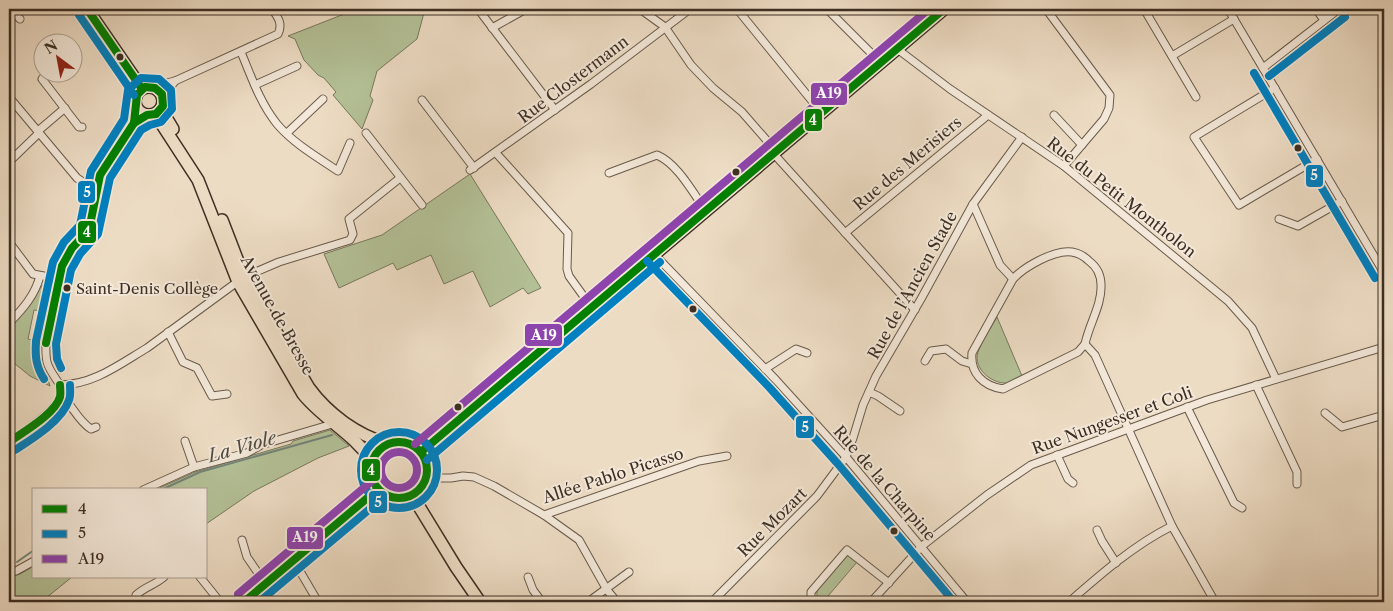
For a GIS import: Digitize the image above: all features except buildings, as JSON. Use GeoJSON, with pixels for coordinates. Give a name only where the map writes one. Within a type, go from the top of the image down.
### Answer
{"type":"FeatureCollection","features":[{"type":"Feature","properties":{"kind":"main road"},"geometry":{"type":"LineString","coordinates":[[87,9],[146,88],[159,90],[156,109],[140,112],[136,106],[135,98],[146,88]]}},
{"type":"Feature","properties":{"kind":"main road"},"geometry":{"type":"LineString","coordinates":[[421,452],[944,9]]}},
{"type":"Feature","properties":{"kind":"main road","name":"Avenue de Bresse"},"geometry":{"type":"LineString","coordinates":[[156,109],[202,176],[215,202],[241,279],[309,388],[372,461]]}},
{"type":"Feature","properties":{"kind":"main road","name":"Avenue de Bresse"},"geometry":{"type":"LineString","coordinates":[[335,419],[369,438],[388,444]]}},
{"type":"Feature","properties":{"kind":"main road"},"geometry":{"type":"LineString","coordinates":[[402,442],[421,452],[427,464],[426,478],[418,491],[412,495],[398,498],[383,494],[378,489],[371,475],[372,461],[376,454],[388,444],[402,442]]}},
{"type":"Feature","properties":{"kind":"main road"},"geometry":{"type":"LineString","coordinates":[[244,602],[378,489]]}},
{"type":"Feature","properties":{"kind":"main road"},"geometry":{"type":"LineString","coordinates":[[412,495],[456,568],[480,602]]}},
{"type":"Feature","properties":{"kind":"street"},"geometry":{"type":"LineString","coordinates":[[10,9],[20,19]]}},
{"type":"Feature","properties":{"kind":"street"},"geometry":{"type":"LineString","coordinates":[[146,88],[174,81],[278,34],[281,29],[280,20],[272,9]]}},
{"type":"Feature","properties":{"kind":"street"},"geometry":{"type":"LineString","coordinates":[[478,9],[555,110]]}},
{"type":"Feature","properties":{"kind":"street"},"geometry":{"type":"LineString","coordinates":[[492,28],[526,9]]}},
{"type":"Feature","properties":{"kind":"street"},"geometry":{"type":"LineString","coordinates":[[640,9],[665,27],[691,65],[713,88],[742,112],[845,233],[914,310]]}},
{"type":"Feature","properties":{"kind":"street","name":"Rue Clostermann"},"geometry":{"type":"LineString","coordinates":[[422,100],[472,169],[555,110],[690,9]]}},
{"type":"Feature","properties":{"kind":"street"},"geometry":{"type":"LineString","coordinates":[[737,9],[821,112]]}},
{"type":"Feature","properties":{"kind":"street"},"geometry":{"type":"LineString","coordinates":[[827,9],[880,62]]}},
{"type":"Feature","properties":{"kind":"street"},"geometry":{"type":"LineString","coordinates":[[1046,9],[1110,95],[1110,108],[1104,118],[1064,166]]}},
{"type":"Feature","properties":{"kind":"street"},"geometry":{"type":"LineString","coordinates":[[1144,9],[1196,97]]}},
{"type":"Feature","properties":{"kind":"street"},"geometry":{"type":"LineString","coordinates":[[1228,9],[1384,273]]}},
{"type":"Feature","properties":{"kind":"street"},"geometry":{"type":"LineString","coordinates":[[1316,9],[1324,20]]}},
{"type":"Feature","properties":{"kind":"street"},"geometry":{"type":"LineString","coordinates":[[1263,68],[1339,9]]}},
{"type":"Feature","properties":{"kind":"street"},"geometry":{"type":"LineString","coordinates":[[1172,56],[1234,19]]}},
{"type":"Feature","properties":{"kind":"street","name":"Rue du Petit Montholon"},"geometry":{"type":"LineString","coordinates":[[896,48],[988,115],[1064,166],[1228,301],[1252,328],[1276,379]]}},
{"type":"Feature","properties":{"kind":"street"},"geometry":{"type":"LineString","coordinates":[[241,52],[268,110],[287,133],[316,157],[338,171],[350,143]]}},
{"type":"Feature","properties":{"kind":"street"},"geometry":{"type":"LineString","coordinates":[[255,85],[297,66]]}},
{"type":"Feature","properties":{"kind":"street"},"geometry":{"type":"LineString","coordinates":[[9,442],[38,421],[54,405],[60,394],[60,384],[48,368],[45,354],[46,343],[62,266],[72,248],[89,230],[96,192],[104,167],[134,123],[156,109],[174,81]]}},
{"type":"Feature","properties":{"kind":"street"},"geometry":{"type":"LineString","coordinates":[[44,82],[79,127],[82,127]]}},
{"type":"Feature","properties":{"kind":"street"},"geometry":{"type":"LineString","coordinates":[[1275,88],[1194,137],[1239,205],[1317,159]]}},
{"type":"Feature","properties":{"kind":"street"},"geometry":{"type":"LineString","coordinates":[[9,98],[77,178],[96,192]]}},
{"type":"Feature","properties":{"kind":"street"},"geometry":{"type":"LineString","coordinates":[[287,133],[324,99]]}},
{"type":"Feature","properties":{"kind":"street"},"geometry":{"type":"LineString","coordinates":[[134,123],[136,106]]}},
{"type":"Feature","properties":{"kind":"street"},"geometry":{"type":"LineString","coordinates":[[9,157],[11,160],[64,108]]}},
{"type":"Feature","properties":{"kind":"street","name":"Rue des Merisiers"},"geometry":{"type":"LineString","coordinates":[[845,233],[988,115]]}},
{"type":"Feature","properties":{"kind":"street"},"geometry":{"type":"LineString","coordinates":[[1054,115],[1082,145]]}},
{"type":"Feature","properties":{"kind":"street"},"geometry":{"type":"LineString","coordinates":[[366,133],[422,205]]}},
{"type":"Feature","properties":{"kind":"street","name":"Rue de l’Ancien Stade"},"geometry":{"type":"LineString","coordinates":[[846,456],[876,376],[973,204],[1022,137]]}},
{"type":"Feature","properties":{"kind":"street"},"geometry":{"type":"LineString","coordinates":[[496,153],[568,233],[567,269],[569,276],[592,308]]}},
{"type":"Feature","properties":{"kind":"street"},"geometry":{"type":"LineString","coordinates":[[609,173],[657,155],[666,159],[673,166],[706,211]]}},
{"type":"Feature","properties":{"kind":"street"},"geometry":{"type":"LineString","coordinates":[[60,384],[71,385],[91,380],[147,348],[241,279],[279,262],[350,240],[353,234],[349,219],[400,178]]}},
{"type":"Feature","properties":{"kind":"street"},"geometry":{"type":"LineString","coordinates":[[1280,219],[1298,226],[1342,202]]}},
{"type":"Feature","properties":{"kind":"street"},"geometry":{"type":"LineString","coordinates":[[973,204],[1000,265],[1013,279]]}},
{"type":"Feature","properties":{"kind":"street"},"geometry":{"type":"LineString","coordinates":[[9,242],[33,274],[60,279]]}},
{"type":"Feature","properties":{"kind":"street"},"geometry":{"type":"LineString","coordinates":[[1072,252],[1084,257],[1092,263],[1101,277],[1101,296],[1087,332],[1085,344],[1078,352],[1003,389],[986,384],[973,371],[972,353],[1013,279],[1020,271],[1045,258],[1061,253],[1072,252]]}},
{"type":"Feature","properties":{"kind":"street","name":"Rue de la Charpine"},"geometry":{"type":"LineString","coordinates":[[654,254],[846,456],[967,602]]}},
{"type":"Feature","properties":{"kind":"street"},"geometry":{"type":"LineString","coordinates":[[9,323],[32,297],[40,276]]}},
{"type":"Feature","properties":{"kind":"street"},"geometry":{"type":"LineString","coordinates":[[168,332],[183,362],[197,368],[212,396],[228,394]]}},
{"type":"Feature","properties":{"kind":"street"},"geometry":{"type":"LineString","coordinates":[[1085,344],[1095,355],[1172,526],[1216,602]]}},
{"type":"Feature","properties":{"kind":"street","name":"Rue Nungesser et Coli"},"geometry":{"type":"LineString","coordinates":[[871,602],[922,546],[987,495],[1031,465],[1187,407],[1384,347]]}},
{"type":"Feature","properties":{"kind":"street"},"geometry":{"type":"LineString","coordinates":[[765,369],[796,349],[807,353]]}},
{"type":"Feature","properties":{"kind":"street"},"geometry":{"type":"LineString","coordinates":[[925,361],[930,351],[946,349],[962,361],[972,364]]}},
{"type":"Feature","properties":{"kind":"street"},"geometry":{"type":"LineString","coordinates":[[1256,385],[1297,472],[1297,484]]}},
{"type":"Feature","properties":{"kind":"street"},"geometry":{"type":"LineString","coordinates":[[869,392],[900,411]]}},
{"type":"Feature","properties":{"kind":"street"},"geometry":{"type":"LineString","coordinates":[[60,394],[66,399],[83,424],[91,429],[96,427]]}},
{"type":"Feature","properties":{"kind":"street"},"geometry":{"type":"LineString","coordinates":[[1187,407],[1234,503],[1242,508]]}},
{"type":"Feature","properties":{"kind":"street"},"geometry":{"type":"LineString","coordinates":[[1325,413],[1342,427],[1384,415]]}},
{"type":"Feature","properties":{"kind":"street"},"geometry":{"type":"LineString","coordinates":[[147,488],[194,467],[247,453],[261,445],[329,425],[335,419]]}},
{"type":"Feature","properties":{"kind":"street"},"geometry":{"type":"LineString","coordinates":[[185,441],[194,467]]}},
{"type":"Feature","properties":{"kind":"street"},"geometry":{"type":"LineString","coordinates":[[1057,455],[1068,479],[1073,483]]}},
{"type":"Feature","properties":{"kind":"street","name":"Allée Pablo Picasso"},"geometry":{"type":"LineString","coordinates":[[426,478],[474,477],[494,486],[544,515],[699,461],[727,456]]}},
{"type":"Feature","properties":{"kind":"street","name":"Rue Mozart"},"geometry":{"type":"LineString","coordinates":[[712,602],[817,496],[846,456]]}},
{"type":"Feature","properties":{"kind":"street"},"geometry":{"type":"LineString","coordinates":[[544,515],[579,540],[607,590],[617,602]]}},
{"type":"Feature","properties":{"kind":"street"},"geometry":{"type":"LineString","coordinates":[[1069,602],[1116,563],[1158,533],[1172,526]]}},
{"type":"Feature","properties":{"kind":"street"},"geometry":{"type":"LineString","coordinates":[[1097,530],[1116,563]]}},
{"type":"Feature","properties":{"kind":"street"},"geometry":{"type":"LineString","coordinates":[[242,540],[247,557],[266,583]]}},
{"type":"Feature","properties":{"kind":"street"},"geometry":{"type":"LineString","coordinates":[[810,602],[811,592],[847,550],[889,582]]}},
{"type":"Feature","properties":{"kind":"street"},"geometry":{"type":"LineString","coordinates":[[294,561],[318,602]]}},
{"type":"Feature","properties":{"kind":"street"},"geometry":{"type":"LineString","coordinates":[[9,572],[32,562]]}},
{"type":"Feature","properties":{"kind":"street"},"geometry":{"type":"LineString","coordinates":[[588,602],[607,590],[629,572]]}},
{"type":"Feature","properties":{"kind":"street"},"geometry":{"type":"LineString","coordinates":[[136,595],[146,586],[159,582],[163,578]]}},
{"type":"Feature","properties":{"kind":"street"},"geometry":{"type":"LineString","coordinates":[[201,578],[220,602]]}},
{"type":"Feature","properties":{"kind":"street"},"geometry":{"type":"LineString","coordinates":[[528,578],[533,590],[542,602]]}},
{"type":"Feature","properties":{"kind":"green space"},"geometry":{"type":"Polygon","coordinates":[[[357,9],[425,9],[417,39],[377,71],[370,96],[373,100],[362,129],[333,95],[336,92],[304,60],[295,39],[288,36],[357,9]]]}},
{"type":"Feature","properties":{"kind":"green space"},"geometry":{"type":"Polygon","coordinates":[[[470,174],[541,288],[528,294],[523,288],[490,307],[473,271],[444,284],[431,255],[397,270],[393,263],[339,288],[324,254],[382,235],[470,174]]]}},
{"type":"Feature","properties":{"kind":"green space"},"geometry":{"type":"Polygon","coordinates":[[[46,281],[51,282],[42,311],[34,310],[28,339],[41,342],[38,358],[50,386],[30,376],[9,359],[9,327],[46,281]]]}},
{"type":"Feature","properties":{"kind":"green space"},"geometry":{"type":"Polygon","coordinates":[[[997,317],[1022,376],[1007,383],[996,381],[986,376],[977,362],[980,347],[997,317]]]}},
{"type":"Feature","properties":{"kind":"green space"},"geometry":{"type":"Polygon","coordinates":[[[330,430],[349,446],[318,458],[254,491],[208,523],[208,488],[159,488],[195,472],[291,444],[293,441],[330,430]]]}},
{"type":"Feature","properties":{"kind":"green space"},"geometry":{"type":"Polygon","coordinates":[[[850,555],[857,562],[823,602],[817,602],[817,589],[845,556],[850,555]]]}},
{"type":"Feature","properties":{"kind":"green space"},"geometry":{"type":"Polygon","coordinates":[[[32,567],[32,578],[71,578],[41,602],[9,602],[9,577],[20,574],[32,567]]]}},
{"type":"Feature","properties":{"kind":"waterway","name":"La Viole"},"geometry":{"type":"LineString","coordinates":[[165,488],[200,472],[332,435]]}},
{"type":"Feature","properties":{"kind":"waterway","name":"La Viole"},"geometry":{"type":"LineString","coordinates":[[17,562],[32,551]]}},
{"type":"Feature","properties":{"kind":"transit line","name":"4"},"geometry":{"type":"LineString","coordinates":[[87,9],[142,89]]}},
{"type":"Feature","properties":{"kind":"transit line","name":"A19"},"geometry":{"type":"LineString","coordinates":[[415,444],[929,9]]}},
{"type":"Feature","properties":{"kind":"transit line","name":"4"},"geometry":{"type":"LineString","coordinates":[[421,452],[944,9]]}},
{"type":"Feature","properties":{"kind":"transit line","name":"5"},"geometry":{"type":"LineString","coordinates":[[79,15],[134,95]]}},
{"type":"Feature","properties":{"kind":"transit line","name":"5"},"geometry":{"type":"LineString","coordinates":[[1269,76],[1345,17]]}},
{"type":"Feature","properties":{"kind":"transit line","name":"5"},"geometry":{"type":"LineString","coordinates":[[1254,73],[1375,278]]}},
{"type":"Feature","properties":{"kind":"transit line","name":"5"},"geometry":{"type":"LineString","coordinates":[[36,341],[53,262],[64,242],[80,225],[91,171],[124,119],[128,90],[141,78],[159,79],[171,90],[172,109],[161,122],[141,130],[110,178],[98,234],[80,254],[71,270],[56,344],[57,359],[61,368]]}},
{"type":"Feature","properties":{"kind":"transit line","name":"4"},"geometry":{"type":"LineString","coordinates":[[145,87],[155,88],[162,94],[163,106],[156,114],[147,115],[134,123],[137,95],[145,87]]}},
{"type":"Feature","properties":{"kind":"transit line","name":"4"},"geometry":{"type":"LineString","coordinates":[[46,343],[62,266],[72,248],[89,230],[100,175],[134,123]]}},
{"type":"Feature","properties":{"kind":"transit line","name":"5"},"geometry":{"type":"LineString","coordinates":[[647,261],[769,387],[838,464],[954,602]]}},
{"type":"Feature","properties":{"kind":"transit line","name":"5"},"geometry":{"type":"LineString","coordinates":[[427,460],[660,262]]}},
{"type":"Feature","properties":{"kind":"transit line","name":"5"},"geometry":{"type":"LineString","coordinates":[[36,342],[37,361],[44,379]]}},
{"type":"Feature","properties":{"kind":"transit line","name":"4"},"geometry":{"type":"LineString","coordinates":[[9,442],[52,410],[60,397],[60,385]]}},
{"type":"Feature","properties":{"kind":"transit line","name":"5"},"geometry":{"type":"LineString","coordinates":[[15,450],[46,429],[60,415],[69,400],[70,385]]}},
{"type":"Feature","properties":{"kind":"transit line","name":"5"},"geometry":{"type":"LineString","coordinates":[[399,432],[414,435],[426,443],[434,455],[437,470],[434,485],[426,497],[414,505],[399,508],[384,505],[372,497],[364,485],[361,470],[364,455],[372,443],[384,435],[399,432]]}},
{"type":"Feature","properties":{"kind":"transit line","name":"4"},"geometry":{"type":"LineString","coordinates":[[394,442],[404,442],[419,450],[425,459],[427,470],[425,481],[419,490],[404,498],[394,498],[383,493],[376,486],[371,475],[371,465],[376,454],[383,447],[394,442]]}},
{"type":"Feature","properties":{"kind":"transit line","name":"A19"},"geometry":{"type":"LineString","coordinates":[[399,452],[406,453],[412,457],[416,463],[417,470],[416,477],[412,483],[406,487],[399,488],[392,487],[386,483],[382,477],[381,470],[382,463],[386,457],[392,453],[399,452]]}},
{"type":"Feature","properties":{"kind":"transit line","name":"A19"},"geometry":{"type":"LineString","coordinates":[[238,594],[372,481]]}},
{"type":"Feature","properties":{"kind":"transit line","name":"4"},"geometry":{"type":"LineString","coordinates":[[244,602],[378,489]]}},
{"type":"Feature","properties":{"kind":"transit line","name":"5"},"geometry":{"type":"LineString","coordinates":[[259,602],[384,497]]}},
{"type":"Feature","properties":{"kind":"place","name":"Saint-Denis Collège"},"geometry":{"type":"Point","coordinates":[67,288]}}]}
